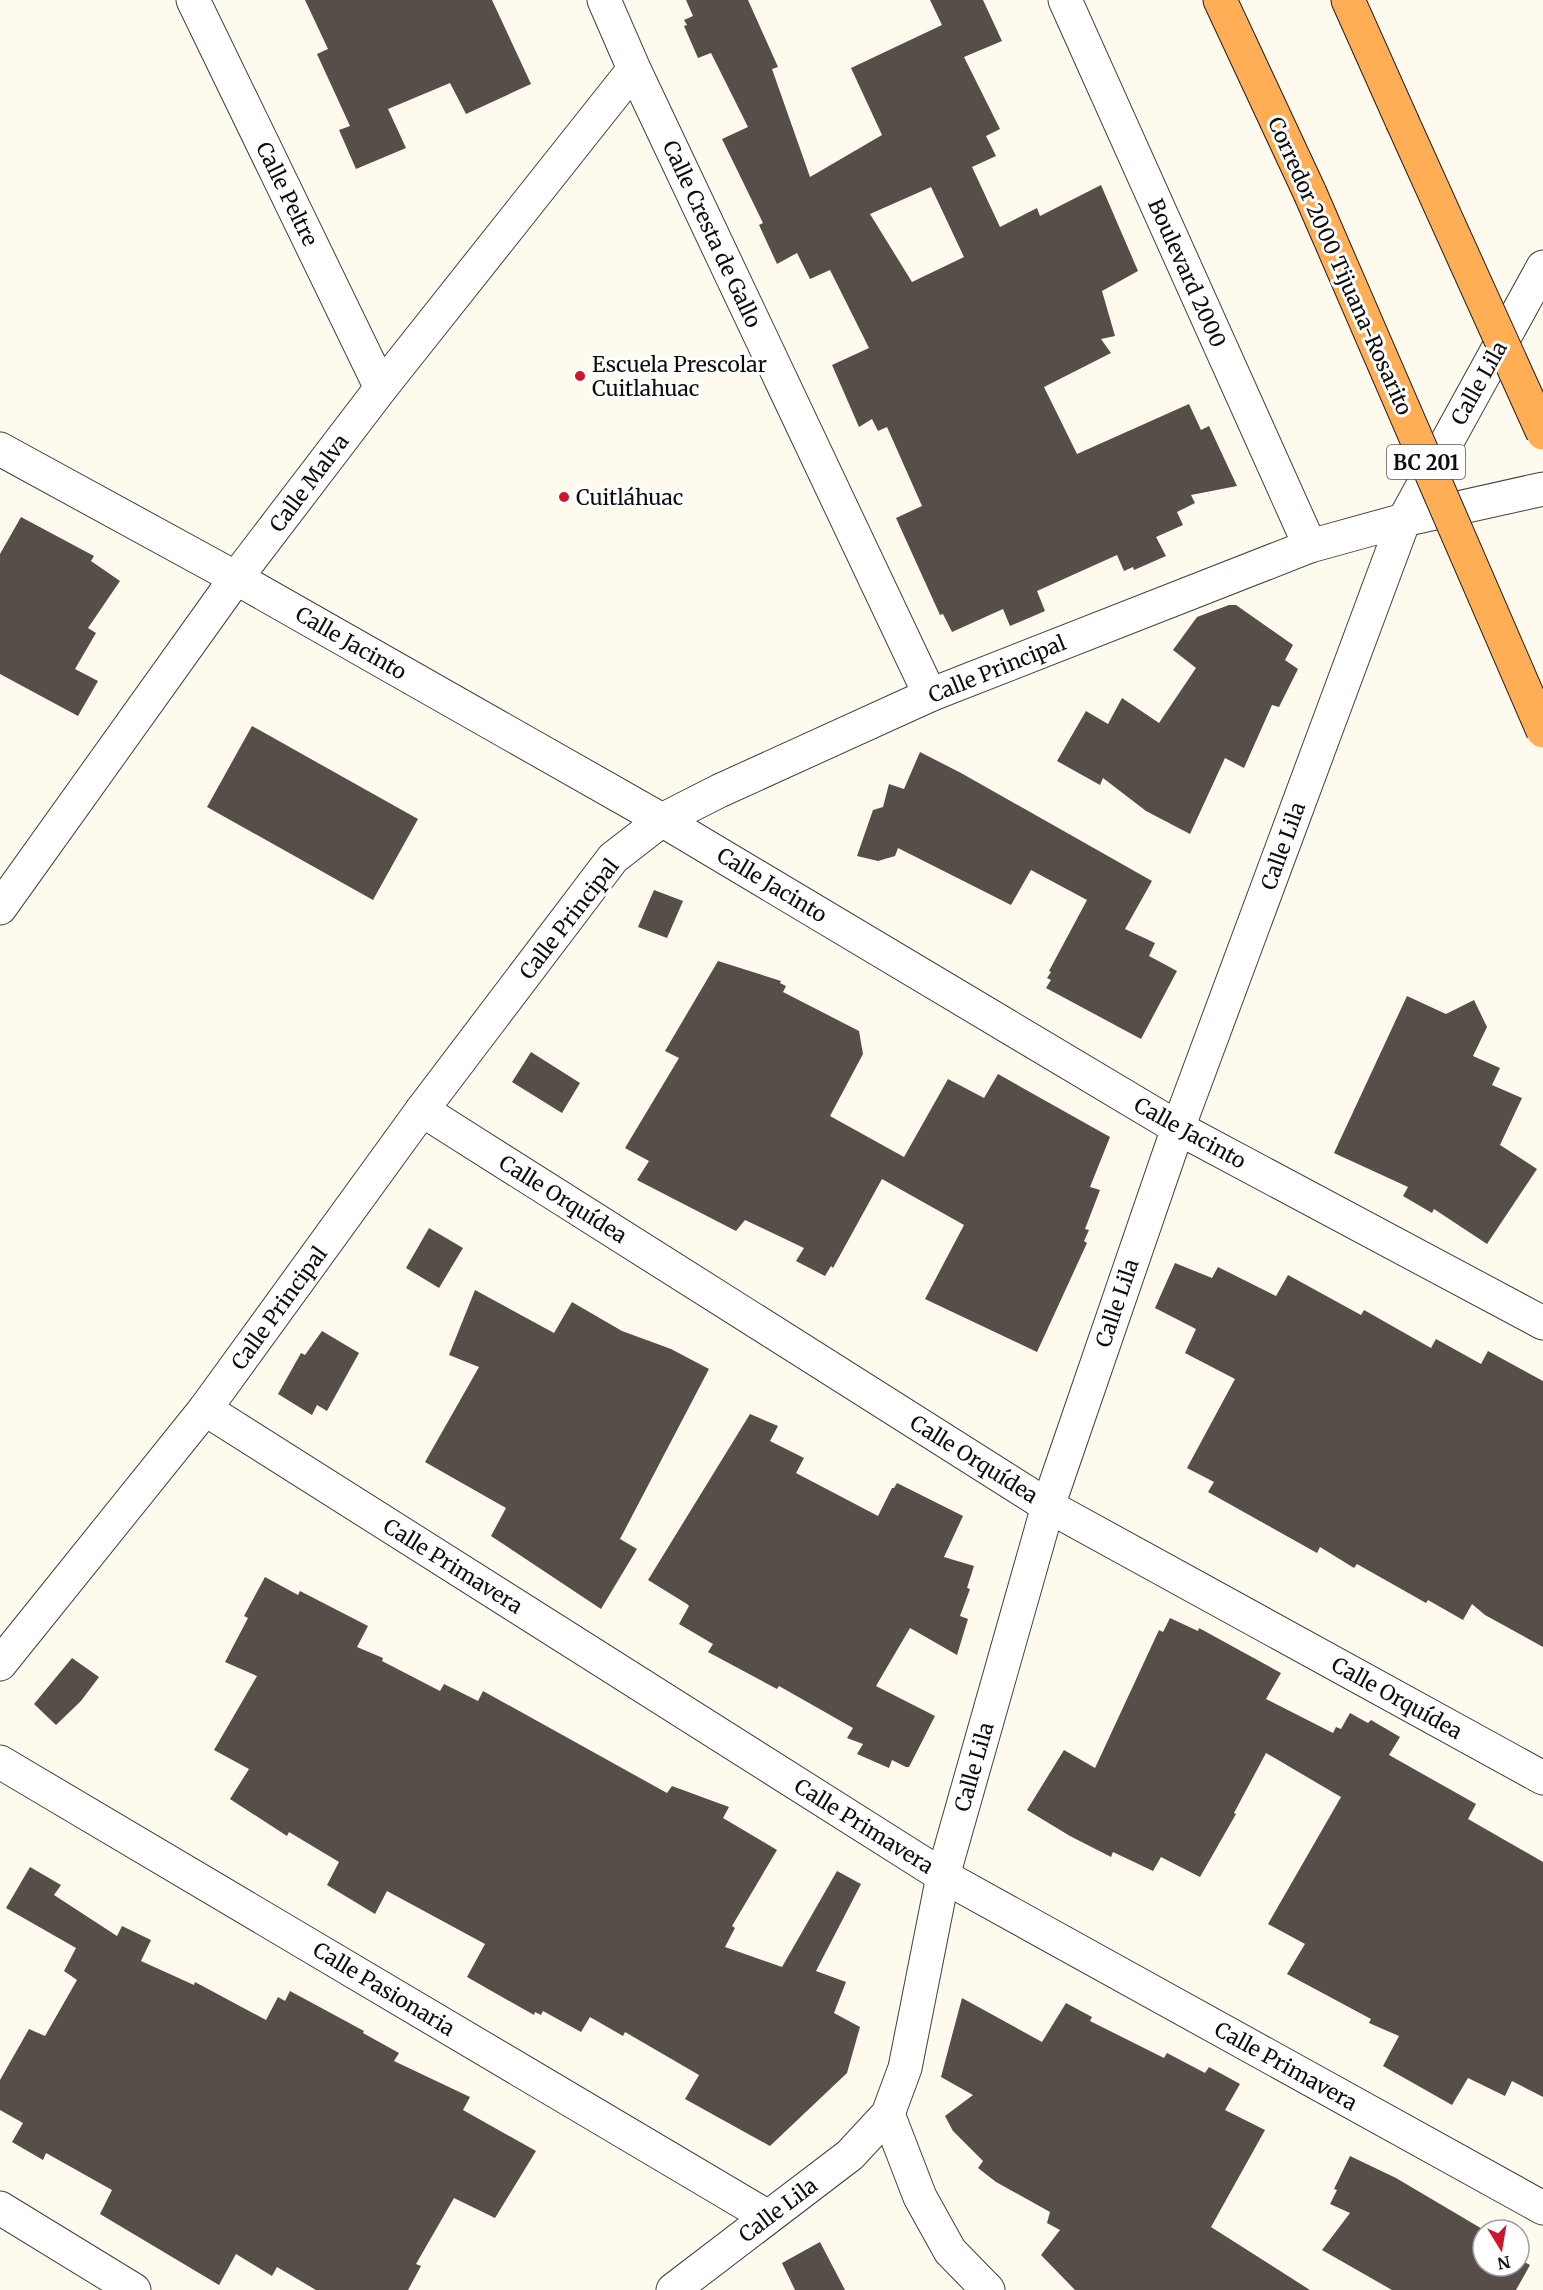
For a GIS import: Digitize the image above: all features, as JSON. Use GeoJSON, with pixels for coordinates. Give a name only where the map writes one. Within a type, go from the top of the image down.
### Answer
{"type":"FeatureCollection","features":[{"type":"Feature","properties":{"kind":"highway","name":"Corredor 2000 Tijuana-Rosarito"},"geometry":{"type":"LineString","coordinates":[[1220,0],[1310,193],[1543,731]]}},
{"type":"Feature","properties":{"kind":"highway"},"geometry":{"type":"LineString","coordinates":[[1348,0],[1543,433]]}},
{"type":"Feature","properties":{"kind":"street","name":"Calle Peltre"},"geometry":{"type":"LineString","coordinates":[[193,0],[381,388]]}},
{"type":"Feature","properties":{"kind":"street","name":"Calle Cresta de Gallo"},"geometry":{"type":"LineString","coordinates":[[604,0],[634,69],[930,695]]}},
{"type":"Feature","properties":{"kind":"street","name":"Boulevard 2000"},"geometry":{"type":"LineString","coordinates":[[1065,0],[1310,546]]}},
{"type":"Feature","properties":{"kind":"street","name":"Calle Malva"},"geometry":{"type":"LineString","coordinates":[[1,902],[236,578],[381,388],[634,69]]}},
{"type":"Feature","properties":{"kind":"street","name":"Calle Lila"},"geometry":{"type":"LineString","coordinates":[[673,2290],[850,2155],[888,2114],[905,2068],[943,1876],[1048,1506],[1178,1128],[1404,520],[1543,267]]}},
{"type":"Feature","properties":{"kind":"street","name":"Calle Jacinto"},"geometry":{"type":"LineString","coordinates":[[0,449],[236,578],[662,820],[1178,1128],[1543,1323]]}},
{"type":"Feature","properties":{"kind":"street","name":"Calle Principal"},"geometry":{"type":"LineString","coordinates":[[0,1664],[205,1409],[422,1110],[613,858],[662,820],[719,791],[930,695],[1310,546],[1404,520],[1543,489]]}},
{"type":"Feature","properties":{"kind":"street","name":"Calle Orquídea"},"geometry":{"type":"LineString","coordinates":[[422,1110],[1048,1506],[1543,1778]]}},
{"type":"Feature","properties":{"kind":"street","name":"Calle Primavera"},"geometry":{"type":"LineString","coordinates":[[205,1409],[943,1876],[1543,2208]]}},
{"type":"Feature","properties":{"kind":"street","name":"Calle Pasionaria"},"geometry":{"type":"LineString","coordinates":[[0,1762],[768,2217]]}},
{"type":"Feature","properties":{"kind":"street"},"geometry":{"type":"LineString","coordinates":[[888,2114],[920,2198],[950,2251],[988,2290]]}},
{"type":"Feature","properties":{"kind":"street"},"geometry":{"type":"LineString","coordinates":[[0,2208],[134,2290]]}},
{"type":"Feature","properties":{"kind":"building"},"geometry":{"type":"Polygon","coordinates":[[[305,0],[492,0],[531,84],[466,114],[450,83],[388,109],[406,148],[356,169],[339,130],[350,126],[317,54],[328,49],[305,0]]]}},
{"type":"Feature","properties":{"kind":"building"},"geometry":{"type":"Polygon","coordinates":[[[686,0],[748,0],[778,67],[772,69],[810,177],[882,135],[851,68],[942,25],[930,0],[983,0],[1002,41],[964,57],[1000,129],[986,136],[996,156],[972,167],[1000,227],[1037,208],[1040,216],[1101,185],[1138,271],[1102,291],[1115,336],[1101,339],[1111,353],[1044,387],[1077,454],[1189,404],[1201,430],[1209,426],[1237,486],[1191,495],[1195,503],[1177,512],[1183,525],[1156,537],[1166,556],[1134,570],[1133,567],[1124,571],[1117,555],[1037,591],[1045,611],[1010,626],[1003,609],[952,632],[943,614],[940,615],[896,518],[922,506],[887,427],[878,431],[872,419],[859,427],[832,365],[869,348],[830,270],[810,279],[797,253],[777,264],[759,225],[763,223],[722,139],[748,127],[711,53],[698,58],[684,26],[687,25],[684,20],[693,16],[686,0]],[[931,187],[870,214],[912,282],[964,257],[931,187]]]}},
{"type":"Feature","properties":{"kind":"building"},"geometry":{"type":"Polygon","coordinates":[[[21,517],[94,556],[91,561],[120,581],[88,628],[96,633],[75,669],[98,681],[78,716],[0,674],[0,554],[21,517]]]}},
{"type":"Feature","properties":{"kind":"building"},"geometry":{"type":"Polygon","coordinates":[[[1229,605],[1236,605],[1293,645],[1285,660],[1298,669],[1279,707],[1272,705],[1244,768],[1225,758],[1190,834],[1146,811],[1103,778],[1100,785],[1057,761],[1086,711],[1108,724],[1122,698],[1159,723],[1196,668],[1173,650],[1197,617],[1229,605]]]}},
{"type":"Feature","properties":{"kind":"building"},"geometry":{"type":"Polygon","coordinates":[[[252,726],[418,819],[373,900],[207,807],[252,726]]]}},
{"type":"Feature","properties":{"kind":"building"},"geometry":{"type":"Polygon","coordinates":[[[920,752],[1152,881],[1125,929],[1155,943],[1149,956],[1177,971],[1141,1039],[1046,988],[1051,980],[1047,978],[1051,972],[1049,971],[1087,900],[1031,870],[1011,905],[898,848],[895,856],[878,861],[857,856],[873,810],[883,807],[889,784],[904,789],[920,752]]]}},
{"type":"Feature","properties":{"kind":"building"},"geometry":{"type":"Polygon","coordinates":[[[654,890],[683,901],[667,938],[638,927],[654,890]]]}},
{"type":"Feature","properties":{"kind":"building"},"geometry":{"type":"Polygon","coordinates":[[[718,961],[781,981],[780,983],[786,986],[783,992],[859,1031],[863,1054],[830,1116],[904,1157],[948,1079],[984,1098],[998,1074],[1110,1137],[1090,1187],[1100,1190],[1085,1229],[1089,1230],[1084,1241],[1087,1243],[1037,1352],[925,1299],[964,1225],[882,1179],[833,1268],[831,1266],[825,1276],[796,1261],[804,1248],[745,1220],[736,1231],[637,1180],[649,1161],[625,1148],[679,1058],[665,1051],[718,961]]]}},
{"type":"Feature","properties":{"kind":"building"},"geometry":{"type":"Polygon","coordinates":[[[1407,996],[1446,1014],[1474,1000],[1487,1027],[1473,1056],[1500,1068],[1492,1085],[1522,1098],[1500,1145],[1537,1169],[1487,1244],[1434,1209],[1432,1213],[1403,1196],[1408,1187],[1334,1153],[1407,996]]]}},
{"type":"Feature","properties":{"kind":"building"},"geometry":{"type":"Polygon","coordinates":[[[531,1052],[580,1083],[562,1113],[512,1082],[531,1052]]]}},
{"type":"Feature","properties":{"kind":"building"},"geometry":{"type":"Polygon","coordinates":[[[429,1228],[463,1248],[439,1288],[406,1268],[429,1228]]]}},
{"type":"Feature","properties":{"kind":"building"},"geometry":{"type":"Polygon","coordinates":[[[1175,1263],[1212,1278],[1218,1267],[1276,1296],[1288,1275],[1361,1315],[1364,1310],[1431,1348],[1436,1339],[1481,1364],[1488,1351],[1543,1381],[1543,1647],[1485,1615],[1472,1604],[1463,1620],[1428,1600],[1426,1603],[1357,1564],[1354,1568],[1320,1547],[1317,1553],[1208,1492],[1214,1482],[1187,1468],[1235,1379],[1185,1353],[1196,1329],[1155,1308],[1175,1263]]]}},
{"type":"Feature","properties":{"kind":"building"},"geometry":{"type":"Polygon","coordinates":[[[475,1290],[554,1333],[572,1302],[622,1331],[671,1349],[709,1369],[620,1539],[637,1549],[601,1609],[491,1536],[506,1508],[425,1462],[479,1367],[449,1355],[475,1290]]]}},
{"type":"Feature","properties":{"kind":"building"},"geometry":{"type":"Polygon","coordinates":[[[322,1331],[359,1353],[327,1411],[317,1405],[312,1415],[278,1394],[301,1353],[305,1355],[322,1331]]]}},
{"type":"Feature","properties":{"kind":"building"},"geometry":{"type":"Polygon","coordinates":[[[750,1414],[778,1426],[770,1441],[804,1458],[796,1473],[878,1516],[892,1488],[897,1483],[963,1516],[944,1557],[974,1566],[967,1588],[970,1589],[960,1616],[968,1619],[957,1655],[910,1628],[876,1686],[935,1716],[909,1767],[892,1760],[889,1768],[857,1754],[863,1744],[847,1738],[853,1728],[779,1686],[777,1689],[708,1652],[713,1644],[679,1624],[689,1606],[648,1580],[750,1414]]]}},
{"type":"Feature","properties":{"kind":"building"},"geometry":{"type":"Polygon","coordinates":[[[265,1577],[298,1595],[300,1591],[368,1626],[357,1647],[383,1658],[382,1661],[440,1691],[444,1684],[478,1701],[483,1691],[667,1793],[672,1786],[729,1807],[723,1818],[777,1850],[732,1926],[735,1928],[725,1947],[782,1967],[837,1871],[861,1884],[816,1971],[846,1982],[834,2013],[860,2027],[847,2073],[770,2146],[685,2099],[699,2075],[625,2032],[623,2036],[590,2017],[581,2032],[543,2011],[541,2015],[535,2012],[534,2015],[467,1977],[485,1944],[387,1891],[375,1914],[327,1885],[339,1862],[289,1832],[287,1836],[230,1799],[249,1769],[214,1750],[257,1676],[225,1662],[248,1618],[244,1616],[265,1577]]]}},
{"type":"Feature","properties":{"kind":"building"},"geometry":{"type":"Polygon","coordinates":[[[1170,1618],[1198,1631],[1199,1628],[1281,1673],[1266,1699],[1333,1733],[1336,1727],[1341,1729],[1350,1713],[1368,1723],[1371,1720],[1400,1737],[1389,1755],[1476,1804],[1468,1819],[1543,1862],[1543,2097],[1512,2081],[1505,2096],[1468,2078],[1452,2105],[1383,2066],[1399,2036],[1369,2023],[1371,2019],[1287,1974],[1305,1944],[1268,1924],[1341,1797],[1266,1753],[1234,1813],[1236,1814],[1200,1877],[1161,1857],[1153,1871],[1113,1852],[1111,1857],[1027,1810],[1064,1750],[1095,1768],[1159,1630],[1163,1632],[1170,1618]]]}},
{"type":"Feature","properties":{"kind":"building"},"geometry":{"type":"Polygon","coordinates":[[[72,1658],[99,1677],[81,1701],[56,1725],[34,1704],[72,1658]]]}},
{"type":"Feature","properties":{"kind":"building"},"geometry":{"type":"Polygon","coordinates":[[[30,1867],[61,1885],[54,1895],[117,1936],[122,1926],[151,1940],[141,1961],[194,1985],[195,1982],[266,2020],[278,1997],[285,2001],[290,1991],[364,2031],[363,2033],[399,2053],[394,2061],[470,2097],[463,2110],[536,2151],[495,2218],[454,2198],[416,2264],[421,2266],[408,2290],[316,2290],[277,2267],[272,2276],[236,2254],[219,2285],[100,2214],[112,2190],[46,2153],[43,2160],[12,2142],[23,2123],[0,2110],[0,2080],[29,2029],[45,2036],[77,1980],[64,1971],[76,1948],[6,1908],[30,1867]]]}},
{"type":"Feature","properties":{"kind":"building"},"geometry":{"type":"Polygon","coordinates":[[[962,1998],[1042,2042],[1066,2003],[1092,2017],[1090,2021],[1164,2058],[1167,2053],[1205,2073],[1209,2067],[1240,2084],[1225,2110],[1265,2130],[1211,2227],[1310,2290],[1075,2290],[1041,2255],[1060,2230],[1047,2223],[1050,2212],[996,2182],[978,2168],[983,2161],[953,2131],[945,2116],[973,2095],[941,2077],[962,1998]]]}},
{"type":"Feature","properties":{"kind":"building"},"geometry":{"type":"Polygon","coordinates":[[[1350,2156],[1396,2178],[1471,2222],[1471,2278],[1523,2278],[1516,2290],[1392,2290],[1322,2250],[1350,2213],[1330,2204],[1337,2190],[1334,2189],[1350,2156]]]}},
{"type":"Feature","properties":{"kind":"building"},"geometry":{"type":"Polygon","coordinates":[[[820,2242],[845,2290],[795,2290],[782,2263],[820,2242]]]}},
{"type":"Feature","properties":{"kind":"place","name":"Escuela Prescolar Cuitlahuac"},"geometry":{"type":"Point","coordinates":[580,376]}},
{"type":"Feature","properties":{"kind":"place","name":"Cuitláhuac"},"geometry":{"type":"Point","coordinates":[564,497]}}]}
